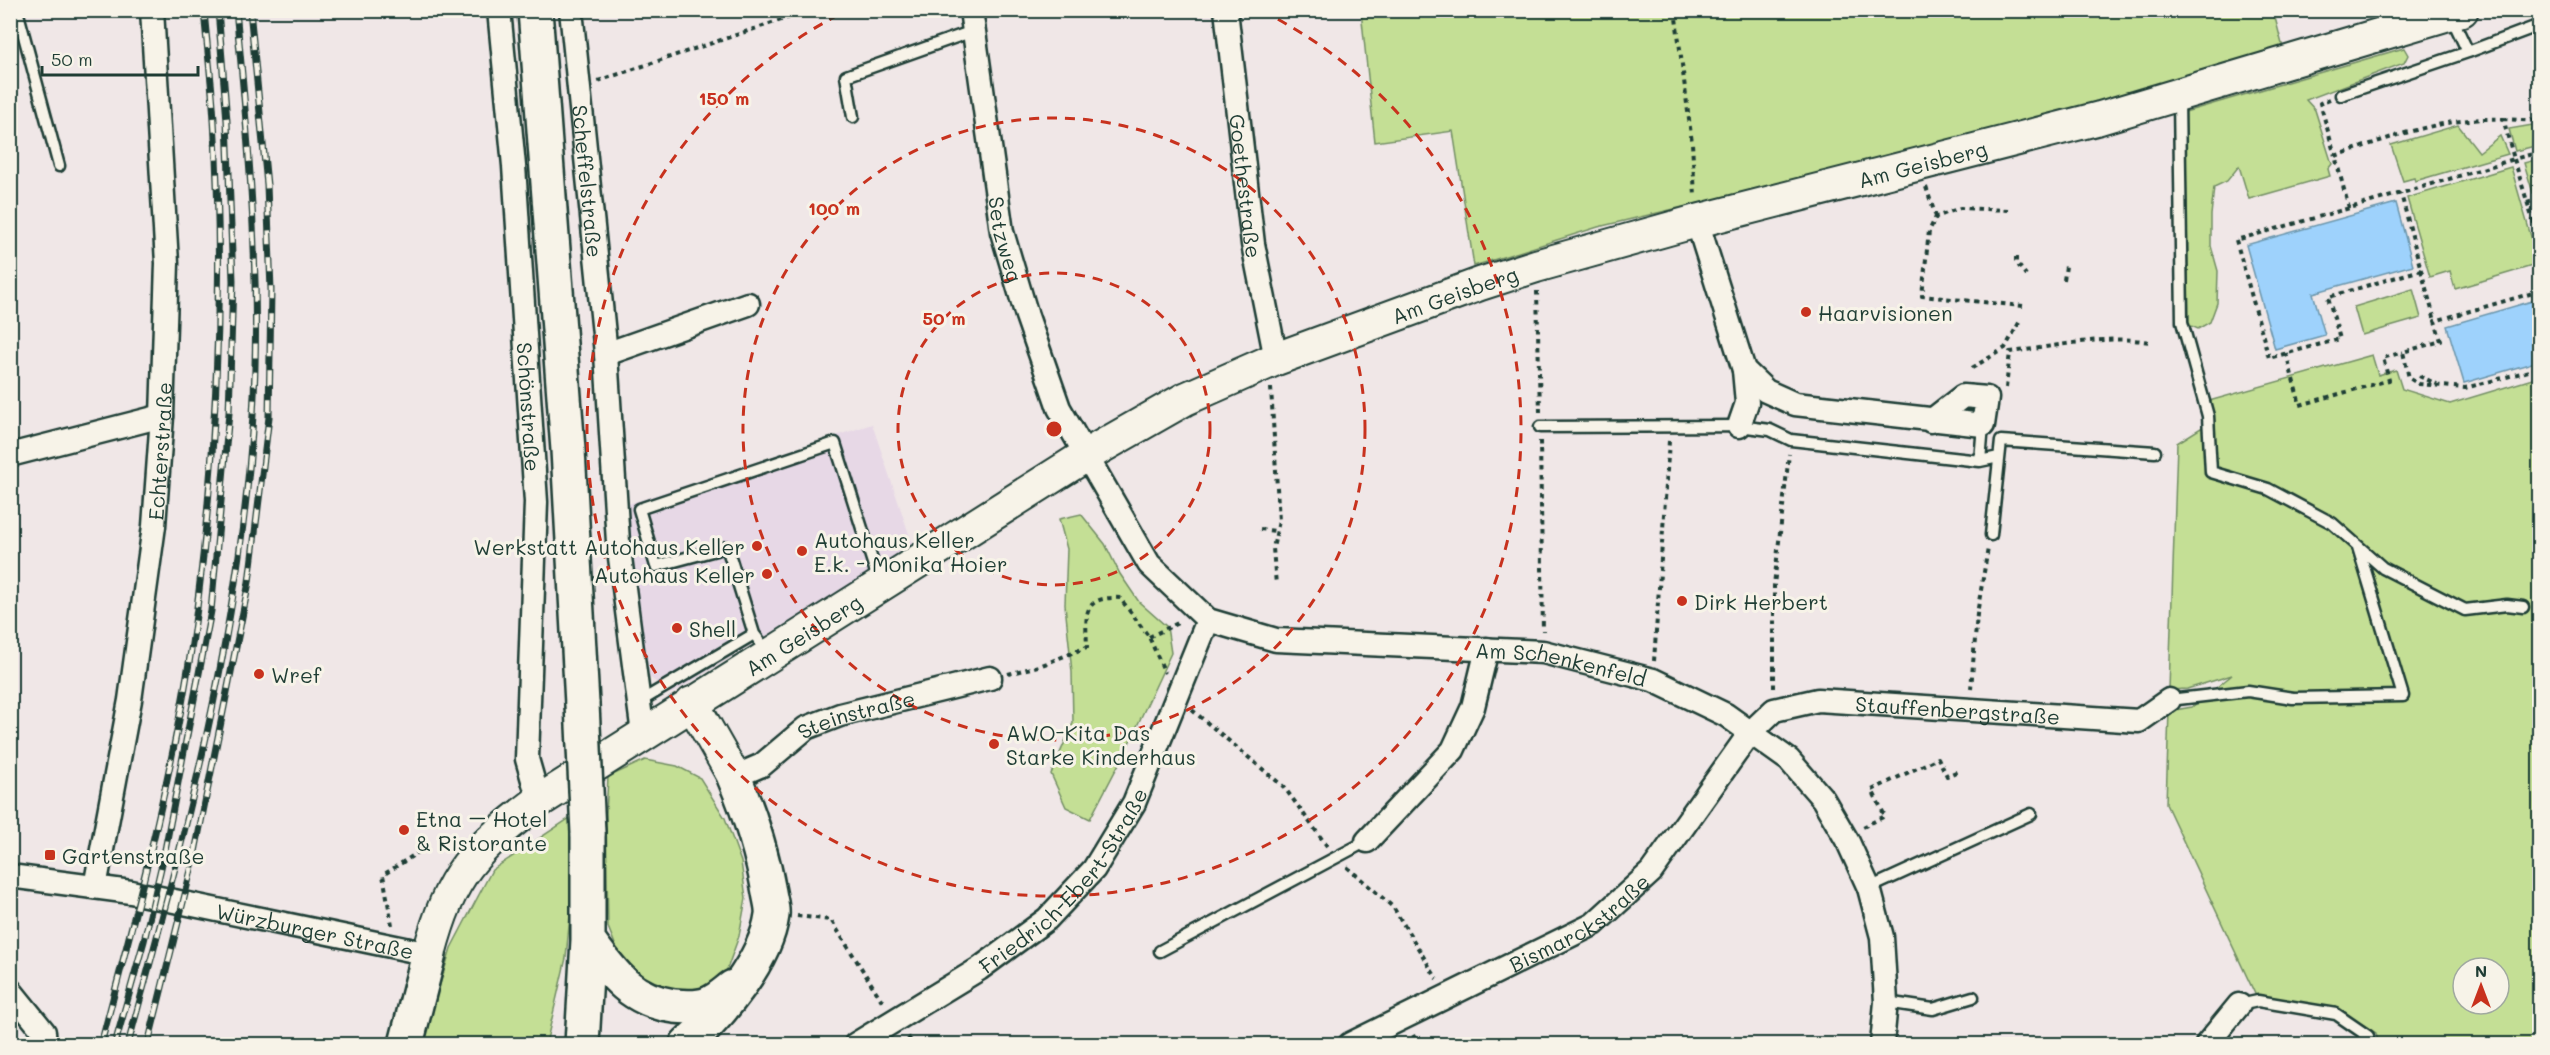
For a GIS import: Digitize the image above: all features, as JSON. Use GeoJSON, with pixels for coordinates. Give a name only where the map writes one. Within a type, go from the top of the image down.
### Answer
{"type":"FeatureCollection","features":[{"type":"Feature","properties":{"kind":"main road"},"geometry":{"type":"LineString","coordinates":[[535,10],[568,450],[588,833],[588,940],[582,1044]]}},
{"type":"Feature","properties":{"kind":"main road"},"geometry":{"type":"LineString","coordinates":[[687,1044],[709,1025],[761,951],[772,914],[758,840],[734,777]]}},
{"type":"Feature","properties":{"kind":"main road"},"geometry":{"type":"LineString","coordinates":[[588,940],[616,978],[637,995],[663,1005],[687,1008],[710,1004],[740,982]]}},
{"type":"Feature","properties":{"kind":"main road"},"geometry":{"type":"LineString","coordinates":[[406,1044],[429,954]]}},
{"type":"Feature","properties":{"kind":"main road"},"geometry":{"type":"LineString","coordinates":[[561,1044],[563,1030],[586,989]]}},
{"type":"Feature","properties":{"kind":"street","name":"Echterstraße"},"geometry":{"type":"LineString","coordinates":[[95,887],[131,688],[154,526],[162,416],[167,263],[152,10]]}},
{"type":"Feature","properties":{"kind":"street","name":"Schönstraße"},"geometry":{"type":"LineString","coordinates":[[500,10],[514,166],[536,502],[527,759],[539,801]]}},
{"type":"Feature","properties":{"kind":"street","name":"Scheffelstraße"},"geometry":{"type":"LineString","coordinates":[[571,10],[606,354],[618,542],[643,734]]}},
{"type":"Feature","properties":{"kind":"street","name":"Goethestraße"},"geometry":{"type":"LineString","coordinates":[[1226,10],[1253,244],[1276,359]]}},
{"type":"Feature","properties":{"kind":"street","name":"Am Geisberg"},"geometry":{"type":"LineString","coordinates":[[539,801],[692,703],[762,644],[880,587],[1085,456],[1185,399],[1276,359],[1480,284],[1536,266],[1697,221],[2100,118],[2456,13]]}},
{"type":"Feature","properties":{"kind":"street","name":"Setzweg"},"geometry":{"type":"LineString","coordinates":[[972,21],[1002,232],[1027,316],[1059,408],[1085,456]]}},
{"type":"Feature","properties":{"kind":"street"},"geometry":{"type":"LineString","coordinates":[[1697,221],[1744,370],[1747,403],[1739,426]]}},
{"type":"Feature","properties":{"kind":"street"},"geometry":{"type":"LineString","coordinates":[[606,354],[748,304]]}},
{"type":"Feature","properties":{"kind":"street"},"geometry":{"type":"LineString","coordinates":[[1744,370],[1766,392],[1796,404],[1931,421],[1983,425]]}},
{"type":"Feature","properties":{"kind":"street"},"geometry":{"type":"LineString","coordinates":[[10,455],[162,416]]}},
{"type":"Feature","properties":{"kind":"street","name":"Am Schenkenfeld"},"geometry":{"type":"LineString","coordinates":[[1085,456],[1149,564],[1204,616],[1276,640],[1543,652],[1653,680],[1726,715],[1789,760],[1822,799],[1848,842],[1869,888],[1882,937],[1886,1002],[1882,1044]]}},
{"type":"Feature","properties":{"kind":"street","name":"Friedrich-Ebert-Straße"},"geometry":{"type":"LineString","coordinates":[[856,1044],[988,963],[1047,919],[1094,869],[1134,803],[1177,697],[1204,616]]}},
{"type":"Feature","properties":{"kind":"street"},"geometry":{"type":"LineString","coordinates":[[1367,841],[1453,750],[1473,707],[1487,649]]}},
{"type":"Feature","properties":{"kind":"street","name":"Steinstraße"},"geometry":{"type":"LineString","coordinates":[[734,777],[762,765],[806,728],[840,716],[990,678]]}},
{"type":"Feature","properties":{"kind":"street","name":"Stauffenbergstraße"},"geometry":{"type":"LineString","coordinates":[[1774,710],[1818,700],[2139,721],[2169,700]]}},
{"type":"Feature","properties":{"kind":"street"},"geometry":{"type":"LineString","coordinates":[[692,703],[734,777]]}},
{"type":"Feature","properties":{"kind":"street"},"geometry":{"type":"LineString","coordinates":[[1750,733],[1774,710]]}},
{"type":"Feature","properties":{"kind":"street","name":"Bismarckstraße"},"geometry":{"type":"LineString","coordinates":[[1350,1044],[1594,924],[1651,872],[1750,733]]}},
{"type":"Feature","properties":{"kind":"street","name":"Würzburger Straße"},"geometry":{"type":"LineString","coordinates":[[10,876],[95,887],[182,902],[429,954],[438,918],[457,878],[478,850],[539,801]]}},
{"type":"Feature","properties":{"kind":"street"},"geometry":{"type":"LineString","coordinates":[[10,990],[44,1032],[45,1044]]}},
{"type":"Feature","properties":{"kind":"street"},"geometry":{"type":"LineString","coordinates":[[2207,1044],[2239,1005]]}},
{"type":"Feature","properties":{"kind":"lane"},"geometry":{"type":"LineString","coordinates":[[17,10],[59,166]]}},
{"type":"Feature","properties":{"kind":"lane"},"geometry":{"type":"LineString","coordinates":[[2456,13],[2468,52]]}},
{"type":"Feature","properties":{"kind":"lane"},"geometry":{"type":"LineString","coordinates":[[852,117],[846,76],[972,21]]}},
{"type":"Feature","properties":{"kind":"lane"},"geometry":{"type":"LineString","coordinates":[[2341,95],[2540,25]]}},
{"type":"Feature","properties":{"kind":"lane"},"geometry":{"type":"LineString","coordinates":[[2179,95],[2182,322],[2208,416],[2211,472],[2268,489],[2332,523],[2383,568],[2465,610],[2507,605],[2523,608]]}},
{"type":"Feature","properties":{"kind":"lane"},"geometry":{"type":"LineString","coordinates":[[1980,461],[1983,425]]}},
{"type":"Feature","properties":{"kind":"lane"},"geometry":{"type":"LineString","coordinates":[[1540,428],[1739,426],[1770,430],[1791,440],[1980,461],[1999,457]]}},
{"type":"Feature","properties":{"kind":"lane"},"geometry":{"type":"LineString","coordinates":[[1990,536],[2001,441],[2155,452]]}},
{"type":"Feature","properties":{"kind":"lane"},"geometry":{"type":"LineString","coordinates":[[639,702],[762,644],[727,547],[656,566],[639,509],[835,443],[880,587]]}},
{"type":"Feature","properties":{"kind":"lane"},"geometry":{"type":"LineString","coordinates":[[2169,700],[2248,691],[2293,698],[2403,696],[2358,547]]}},
{"type":"Feature","properties":{"kind":"lane"},"geometry":{"type":"LineString","coordinates":[[1869,888],[2031,814]]}},
{"type":"Feature","properties":{"kind":"lane"},"geometry":{"type":"LineString","coordinates":[[1160,951],[1367,841]]}},
{"type":"Feature","properties":{"kind":"lane"},"geometry":{"type":"LineString","coordinates":[[1886,1002],[1933,1009],[1973,997]]}},
{"type":"Feature","properties":{"kind":"lane"},"geometry":{"type":"LineString","coordinates":[[2239,1005],[2258,1001],[2336,1014],[2368,1036]]}},
{"type":"Feature","properties":{"kind":"path"},"geometry":{"type":"LineString","coordinates":[[578,88],[811,10]]}},
{"type":"Feature","properties":{"kind":"path"},"geometry":{"type":"LineString","coordinates":[[1675,10],[1692,143],[1697,221]]}},
{"type":"Feature","properties":{"kind":"path"},"geometry":{"type":"LineString","coordinates":[[2341,95],[2320,103],[2349,208]]}},
{"type":"Feature","properties":{"kind":"path"},"geometry":{"type":"LineString","coordinates":[[2335,156],[2435,124],[2476,118],[2540,121]]}},
{"type":"Feature","properties":{"kind":"path"},"geometry":{"type":"LineString","coordinates":[[2503,119],[2540,243]]}},
{"type":"Feature","properties":{"kind":"path"},"geometry":{"type":"LineString","coordinates":[[2421,270],[2328,297],[2340,339],[2269,358],[2236,240],[2540,152]]}},
{"type":"Feature","properties":{"kind":"path"},"geometry":{"type":"LineString","coordinates":[[2286,353],[2300,405],[2389,380],[2383,358],[2441,341],[2401,194]]}},
{"type":"Feature","properties":{"kind":"path"},"geometry":{"type":"LineString","coordinates":[[2527,202],[2540,199]]}},
{"type":"Feature","properties":{"kind":"path"},"geometry":{"type":"LineString","coordinates":[[2008,210],[1960,208],[1936,217],[1929,231],[1922,296],[2023,306]]}},
{"type":"Feature","properties":{"kind":"path"},"geometry":{"type":"LineString","coordinates":[[2016,257],[2016,262],[2026,274]]}},
{"type":"Feature","properties":{"kind":"path"},"geometry":{"type":"LineString","coordinates":[[1536,266],[1539,394]]}},
{"type":"Feature","properties":{"kind":"path"},"geometry":{"type":"LineString","coordinates":[[2064,280],[2066,266]]}},
{"type":"Feature","properties":{"kind":"path"},"geometry":{"type":"LineString","coordinates":[[2435,321],[2540,291]]}},
{"type":"Feature","properties":{"kind":"path"},"geometry":{"type":"LineString","coordinates":[[1972,368],[2005,348],[2020,321]]}},
{"type":"Feature","properties":{"kind":"path"},"geometry":{"type":"LineString","coordinates":[[2007,378],[2010,352],[2100,341],[2135,339],[2149,342]]}},
{"type":"Feature","properties":{"kind":"path"},"geometry":{"type":"LineString","coordinates":[[2403,352],[2409,378],[2419,384],[2465,388],[2540,368]]}},
{"type":"Feature","properties":{"kind":"path"},"geometry":{"type":"LineString","coordinates":[[2419,376],[2440,385]]}},
{"type":"Feature","properties":{"kind":"path"},"geometry":{"type":"LineString","coordinates":[[1272,414],[1279,521],[1275,531],[1274,548],[1276,585]]}},
{"type":"Feature","properties":{"kind":"path"},"geometry":{"type":"LineString","coordinates":[[1653,680],[1669,444]]}},
{"type":"Feature","properties":{"kind":"path"},"geometry":{"type":"LineString","coordinates":[[1774,710],[1774,585],[1789,455]]}},
{"type":"Feature","properties":{"kind":"path"},"geometry":{"type":"LineString","coordinates":[[1540,473],[1543,628]]}},
{"type":"Feature","properties":{"kind":"path"},"geometry":{"type":"LineString","coordinates":[[1260,529],[1275,531]]}},
{"type":"Feature","properties":{"kind":"path"},"geometry":{"type":"LineString","coordinates":[[1971,683],[1979,596],[1987,555]]}},
{"type":"Feature","properties":{"kind":"path"},"geometry":{"type":"LineString","coordinates":[[990,678],[1042,665],[1087,647],[1086,613],[1095,600],[1103,597],[1120,598],[1149,637],[1177,697],[1284,787],[1328,847]]}},
{"type":"Feature","properties":{"kind":"path"},"geometry":{"type":"LineString","coordinates":[[1149,637],[1204,616]]}},
{"type":"Feature","properties":{"kind":"path"},"geometry":{"type":"LineString","coordinates":[[1868,825],[1885,816],[1872,790],[1938,758],[1947,776],[1959,771]]}},
{"type":"Feature","properties":{"kind":"path"},"geometry":{"type":"LineString","coordinates":[[396,947],[383,877],[420,851],[418,848]]}},
{"type":"Feature","properties":{"kind":"path"},"geometry":{"type":"LineString","coordinates":[[1364,880],[1393,907],[1435,976]]}},
{"type":"Feature","properties":{"kind":"path"},"geometry":{"type":"LineString","coordinates":[[772,914],[831,920],[883,1002]]}},
{"type":"Feature","properties":{"kind":"shaded area"},"geometry":{"type":"Polygon","coordinates":[[[872,424],[913,546],[671,694],[647,675],[619,507],[872,424]]]}},
{"type":"Feature","properties":{"kind":"green space"},"geometry":{"type":"Polygon","coordinates":[[[2273,10],[2283,48],[2223,71],[1881,160],[1598,227],[1474,266],[1453,131],[1375,142],[1361,11],[2273,10]]]}},
{"type":"Feature","properties":{"kind":"green space"},"geometry":{"type":"Polygon","coordinates":[[[2404,48],[2408,55],[2404,63],[2306,100],[2315,110],[2332,164],[2328,169],[2330,176],[2249,199],[2239,166],[2227,181],[2214,187],[2211,246],[2218,271],[2217,303],[2210,322],[2198,329],[2189,325],[2185,112],[2404,48]]]}},
{"type":"Feature","properties":{"kind":"green space"},"geometry":{"type":"Polygon","coordinates":[[[2539,124],[2539,145],[2515,151],[2509,129],[2539,124]]]}},
{"type":"Feature","properties":{"kind":"green space"},"geometry":{"type":"Polygon","coordinates":[[[2458,125],[2479,152],[2500,136],[2508,154],[2415,181],[2414,178],[2403,181],[2391,145],[2458,125]]]}},
{"type":"Feature","properties":{"kind":"green space"},"geometry":{"type":"Polygon","coordinates":[[[2539,159],[2539,191],[2533,193],[2524,163],[2539,159]]]}},
{"type":"Feature","properties":{"kind":"green space"},"geometry":{"type":"Polygon","coordinates":[[[2511,167],[2539,264],[2455,289],[2450,271],[2430,277],[2407,198],[2511,167]]]}},
{"type":"Feature","properties":{"kind":"green space"},"geometry":{"type":"Polygon","coordinates":[[[2413,289],[2421,318],[2362,335],[2354,307],[2413,289]]]}},
{"type":"Feature","properties":{"kind":"green space"},"geometry":{"type":"Polygon","coordinates":[[[2372,355],[2378,375],[2396,370],[2402,389],[2450,404],[2539,377],[2539,1044],[2379,1044],[2376,1033],[2339,1010],[2256,996],[2166,804],[2169,711],[2192,707],[2232,675],[2187,689],[2169,690],[2177,443],[2214,420],[2209,401],[2372,355]]]}},
{"type":"Feature","properties":{"kind":"green space"},"geometry":{"type":"Polygon","coordinates":[[[1081,514],[1105,544],[1120,574],[1139,602],[1167,627],[1171,653],[1124,754],[1090,819],[1066,807],[1051,774],[1073,723],[1072,672],[1065,605],[1067,549],[1059,519],[1081,514]]]}},
{"type":"Feature","properties":{"kind":"green space"},"geometry":{"type":"Polygon","coordinates":[[[645,760],[677,766],[700,778],[725,818],[741,862],[746,898],[739,936],[726,972],[713,988],[695,994],[653,987],[623,964],[608,927],[606,814],[608,777],[645,760]]]}},
{"type":"Feature","properties":{"kind":"green space"},"geometry":{"type":"Polygon","coordinates":[[[570,818],[571,904],[566,958],[546,1044],[422,1044],[451,948],[492,870],[570,818]]]}},
{"type":"Feature","properties":{"kind":"water"},"geometry":{"type":"Polygon","coordinates":[[[2396,203],[2413,265],[2313,293],[2325,335],[2275,349],[2246,245],[2396,203]]]}},
{"type":"Feature","properties":{"kind":"water"},"geometry":{"type":"Polygon","coordinates":[[[2539,299],[2539,361],[2464,383],[2447,326],[2539,299]]]}},
{"type":"Feature","properties":{"kind":"railway"},"geometry":{"type":"LineString","coordinates":[[101,1044],[156,828],[179,718],[197,608],[210,487],[217,365],[218,242],[214,120],[204,10]]}},
{"type":"Feature","properties":{"kind":"railway"},"geometry":{"type":"LineString","coordinates":[[115,1044],[144,941],[164,855],[211,611],[229,413],[233,281],[227,121],[218,10]]}},
{"type":"Feature","properties":{"kind":"railway"},"geometry":{"type":"LineString","coordinates":[[128,1044],[169,890],[207,733],[223,654],[246,495],[255,364],[255,263],[236,10]]}},
{"type":"Feature","properties":{"kind":"railway"},"geometry":{"type":"LineString","coordinates":[[148,1044],[193,862],[249,582],[269,417],[271,290],[267,185],[250,10]]}},
{"type":"Feature","properties":{"kind":"place","name":"Haarvisionen"},"geometry":{"type":"Point","coordinates":[1806,312]}},
{"type":"Feature","properties":{"kind":"place","name":"Werkstatt Autohaus Keller"},"geometry":{"type":"Point","coordinates":[757,546]}},
{"type":"Feature","properties":{"kind":"place","name":"Autohaus Keller E.k. - Monika Hoier"},"geometry":{"type":"Point","coordinates":[802,551]}},
{"type":"Feature","properties":{"kind":"place","name":"Autohaus Keller"},"geometry":{"type":"Point","coordinates":[767,574]}},
{"type":"Feature","properties":{"kind":"place","name":"Dirk Herbert"},"geometry":{"type":"Point","coordinates":[1682,601]}},
{"type":"Feature","properties":{"kind":"place","name":"Shell"},"geometry":{"type":"Point","coordinates":[677,628]}},
{"type":"Feature","properties":{"kind":"place","name":"Wref"},"geometry":{"type":"Point","coordinates":[259,674]}},
{"type":"Feature","properties":{"kind":"place","name":"AWO-Kita Das Starke Kinderhaus"},"geometry":{"type":"Point","coordinates":[994,744]}},
{"type":"Feature","properties":{"kind":"place","name":"Etna – Hotel & Ristorante"},"geometry":{"type":"Point","coordinates":[404,830]}},
{"type":"Feature","properties":{"kind":"place","name":"Gartenstraße"},"geometry":{"type":"Point","coordinates":[50,855]}}]}
